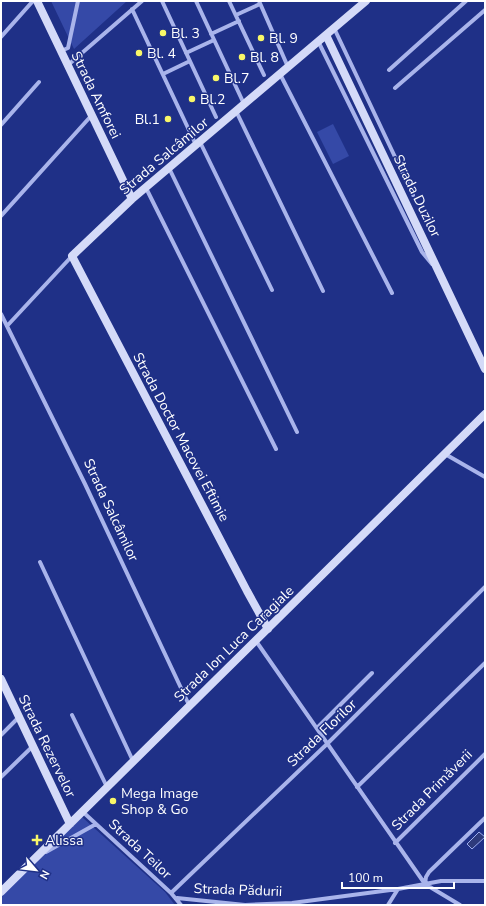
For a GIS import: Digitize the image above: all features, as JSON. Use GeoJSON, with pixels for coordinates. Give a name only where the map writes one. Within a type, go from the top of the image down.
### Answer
{"type":"FeatureCollection","features":[{"type":"Feature","properties":{"kind":"street"},"geometry":{"type":"LineString","coordinates":[[1,37],[33,1]]}},
{"type":"Feature","properties":{"kind":"street","name":"Strada Amforei"},"geometry":{"type":"LineString","coordinates":[[37,1],[132,199]]}},
{"type":"Feature","properties":{"kind":"street"},"geometry":{"type":"LineString","coordinates":[[61,52],[68,48],[78,1]]}},
{"type":"Feature","properties":{"kind":"street"},"geometry":{"type":"LineString","coordinates":[[67,65],[142,1]]}},
{"type":"Feature","properties":{"kind":"street"},"geometry":{"type":"LineString","coordinates":[[162,1],[216,117]]}},
{"type":"Feature","properties":{"kind":"street"},"geometry":{"type":"LineString","coordinates":[[196,1],[244,104]]}},
{"type":"Feature","properties":{"kind":"street"},"geometry":{"type":"LineString","coordinates":[[229,1],[264,75]]}},
{"type":"Feature","properties":{"kind":"street","name":"Strada Salcâmilor"},"geometry":{"type":"LineString","coordinates":[[8,326],[72,256],[132,199],[366,1]]}},
{"type":"Feature","properties":{"kind":"street"},"geometry":{"type":"LineString","coordinates":[[389,70],[466,1]]}},
{"type":"Feature","properties":{"kind":"street"},"geometry":{"type":"LineString","coordinates":[[236,16],[259,2],[288,67]]}},
{"type":"Feature","properties":{"kind":"street"},"geometry":{"type":"LineString","coordinates":[[132,9],[163,74],[272,290]]}},
{"type":"Feature","properties":{"kind":"street"},"geometry":{"type":"LineString","coordinates":[[395,88],[485,10]]}},
{"type":"Feature","properties":{"kind":"street"},"geometry":{"type":"LineString","coordinates":[[211,34],[239,21]]}},
{"type":"Feature","properties":{"kind":"street"},"geometry":{"type":"LineString","coordinates":[[334,28],[413,195]]}},
{"type":"Feature","properties":{"kind":"street","name":"Strada Duzilor"},"geometry":{"type":"LineString","coordinates":[[326,35],[485,369]]}},
{"type":"Feature","properties":{"kind":"street"},"geometry":{"type":"LineString","coordinates":[[186,53],[214,40]]}},
{"type":"Feature","properties":{"kind":"street"},"geometry":{"type":"LineString","coordinates":[[318,42],[422,252],[437,270]]}},
{"type":"Feature","properties":{"kind":"street"},"geometry":{"type":"LineString","coordinates":[[163,74],[190,61]]}},
{"type":"Feature","properties":{"kind":"street"},"geometry":{"type":"LineString","coordinates":[[280,74],[392,293]]}},
{"type":"Feature","properties":{"kind":"street"},"geometry":{"type":"LineString","coordinates":[[1,125],[39,82]]}},
{"type":"Feature","properties":{"kind":"street"},"geometry":{"type":"LineString","coordinates":[[236,111],[323,291]]}},
{"type":"Feature","properties":{"kind":"street"},"geometry":{"type":"LineString","coordinates":[[1,216],[91,116]]}},
{"type":"Feature","properties":{"kind":"street"},"geometry":{"type":"LineString","coordinates":[[169,168],[297,432]]}},
{"type":"Feature","properties":{"kind":"street"},"geometry":{"type":"LineString","coordinates":[[146,188],[276,449]]}},
{"type":"Feature","properties":{"kind":"street","name":"Strada Doctor Macovei Eftimie"},"geometry":{"type":"LineString","coordinates":[[72,256],[268,629]]}},
{"type":"Feature","properties":{"kind":"street","name":"Strada Salcâmilor"},"geometry":{"type":"LineString","coordinates":[[1,314],[85,484],[189,705]]}},
{"type":"Feature","properties":{"kind":"street","name":"Strada Ion Luca Caragiale"},"geometry":{"type":"LineString","coordinates":[[1,892],[485,414]]}},
{"type":"Feature","properties":{"kind":"street"},"geometry":{"type":"LineString","coordinates":[[445,454],[485,478]]}},
{"type":"Feature","properties":{"kind":"street"},"geometry":{"type":"LineString","coordinates":[[40,562],[133,761]]}},
{"type":"Feature","properties":{"kind":"street","name":"Strada Florilor"},"geometry":{"type":"LineString","coordinates":[[171,893],[327,744],[485,587]]}},
{"type":"Feature","properties":{"kind":"street"},"geometry":{"type":"LineString","coordinates":[[256,641],[425,884],[460,905]]}},
{"type":"Feature","properties":{"kind":"street"},"geometry":{"type":"LineString","coordinates":[[357,787],[485,663]]}},
{"type":"Feature","properties":{"kind":"street"},"geometry":{"type":"LineString","coordinates":[[317,728],[372,673]]}},
{"type":"Feature","properties":{"kind":"street","name":"Strada Rezervelor"},"geometry":{"type":"LineString","coordinates":[[1,679],[4,692],[19,717],[70,824]]}},
{"type":"Feature","properties":{"kind":"street"},"geometry":{"type":"LineString","coordinates":[[72,715],[107,787]]}},
{"type":"Feature","properties":{"kind":"street"},"geometry":{"type":"LineString","coordinates":[[1,735],[19,717]]}},
{"type":"Feature","properties":{"kind":"street"},"geometry":{"type":"LineString","coordinates":[[1,777],[33,746]]}},
{"type":"Feature","properties":{"kind":"street","name":"Strada Primăverii"},"geometry":{"type":"LineString","coordinates":[[395,842],[485,754]]}},
{"type":"Feature","properties":{"kind":"street","name":"Strada Teilor"},"geometry":{"type":"LineString","coordinates":[[83,812],[177,898],[182,905]]}},
{"type":"Feature","properties":{"kind":"street"},"geometry":{"type":"LineString","coordinates":[[425,884],[426,877],[429,872],[485,818]]}},
{"type":"Feature","properties":{"kind":"street"},"geometry":{"type":"LineString","coordinates":[[38,856],[96,824]]}},
{"type":"Feature","properties":{"kind":"street","name":"Strada Pădurii"},"geometry":{"type":"LineString","coordinates":[[177,898],[245,905],[265,905],[292,903],[398,889],[441,881],[485,881]]}},
{"type":"Feature","properties":{"kind":"street"},"geometry":{"type":"LineString","coordinates":[[388,905],[398,889]]}},
{"type":"Feature","properties":{"kind":"shaded area"},"geometry":{"type":"Polygon","coordinates":[[[51,1],[127,1],[74,49],[51,1]]]}},
{"type":"Feature","properties":{"kind":"shaded area"},"geometry":{"type":"Polygon","coordinates":[[[333,124],[349,156],[333,164],[317,132],[333,124]]]}},
{"type":"Feature","properties":{"kind":"shaded area"},"geometry":{"type":"Polygon","coordinates":[[[82,817],[165,892],[175,905],[1,905],[1,895],[82,817]]]}},
{"type":"Feature","properties":{"kind":"shaded area"},"geometry":{"type":"Polygon","coordinates":[[[479,832],[485,837],[472,849],[467,844],[479,832]]]}},
{"type":"Feature","properties":{"kind":"place","name":"Bl. 3"},"geometry":{"type":"Point","coordinates":[163,33]}},
{"type":"Feature","properties":{"kind":"place","name":"Bl. 9"},"geometry":{"type":"Point","coordinates":[261,38]}},
{"type":"Feature","properties":{"kind":"place","name":"Bl. 4"},"geometry":{"type":"Point","coordinates":[139,53]}},
{"type":"Feature","properties":{"kind":"place","name":"Bl. 8"},"geometry":{"type":"Point","coordinates":[242,57]}},
{"type":"Feature","properties":{"kind":"place","name":"Bl.7"},"geometry":{"type":"Point","coordinates":[216,78]}},
{"type":"Feature","properties":{"kind":"place","name":"Bl.2"},"geometry":{"type":"Point","coordinates":[192,99]}},
{"type":"Feature","properties":{"kind":"place","name":"Bl.1"},"geometry":{"type":"Point","coordinates":[168,119]}},
{"type":"Feature","properties":{"kind":"place","name":"Mega Image Shop & Go"},"geometry":{"type":"Point","coordinates":[113,801]}},
{"type":"Feature","properties":{"kind":"place","name":"Alissa"},"geometry":{"type":"Point","coordinates":[37,840]}}]}
